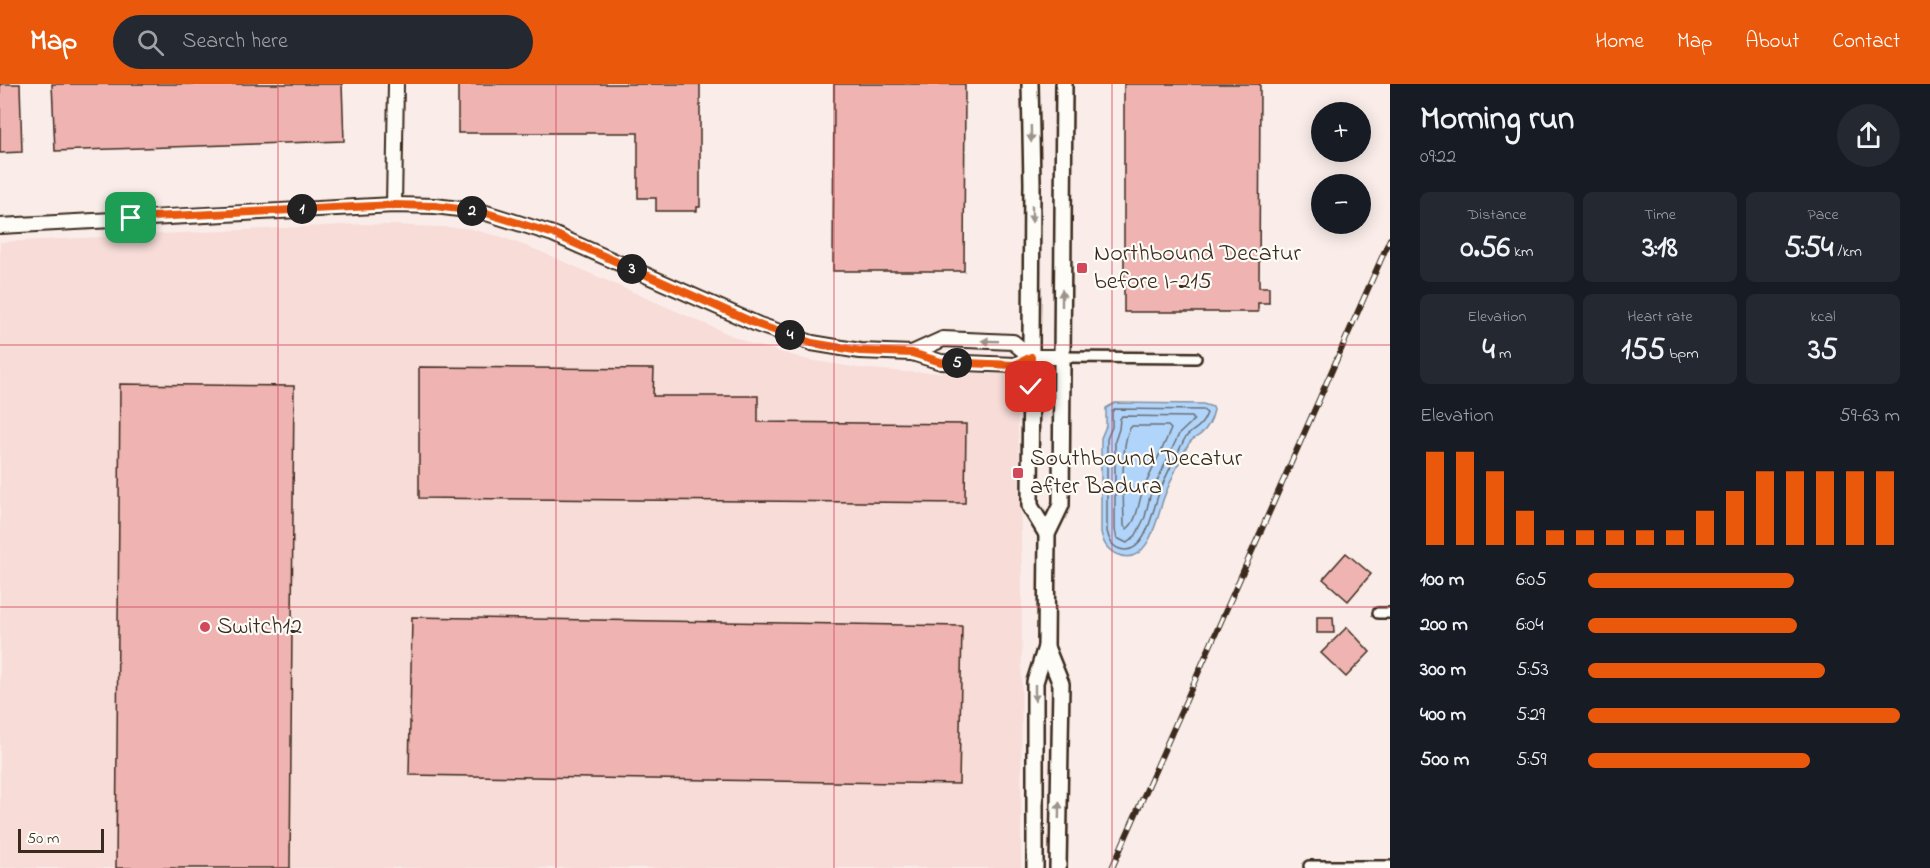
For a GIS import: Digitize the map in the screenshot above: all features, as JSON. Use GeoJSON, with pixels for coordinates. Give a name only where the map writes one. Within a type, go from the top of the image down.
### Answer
{"type":"FeatureCollection","features":[{"type":"Feature","properties":{"kind":"main road"},"geometry":{"type":"LineString","coordinates":[[394,205],[396,84]]}},
{"type":"Feature","properties":{"kind":"main road"},"geometry":{"type":"LineString","coordinates":[[1030,84],[1030,506],[1047,534]]}},
{"type":"Feature","properties":{"kind":"main road"},"geometry":{"type":"LineString","coordinates":[[1035,868],[1035,682],[1046,647],[1047,534],[1060,505],[1064,84]]}},
{"type":"Feature","properties":{"kind":"main road"},"geometry":{"type":"LineString","coordinates":[[0,226],[394,205],[435,206],[483,212],[554,234],[759,325],[812,343],[860,351],[912,353],[941,362],[1015,365],[1031,357],[1062,357]]}},
{"type":"Feature","properties":{"kind":"main road"},"geometry":{"type":"LineString","coordinates":[[912,353],[943,339],[1013,342],[1031,357]]}},
{"type":"Feature","properties":{"kind":"main road"},"geometry":{"type":"LineString","coordinates":[[1046,647],[1061,684],[1058,868]]}},
{"type":"Feature","properties":{"kind":"street"},"geometry":{"type":"LineString","coordinates":[[1062,357],[1196,358]]}},
{"type":"Feature","properties":{"kind":"street"},"geometry":{"type":"LineString","coordinates":[[1378,614],[1390,614]]}},
{"type":"Feature","properties":{"kind":"street"},"geometry":{"type":"LineString","coordinates":[[1309,866],[1390,866]]}},
{"type":"Feature","properties":{"kind":"shaded area"},"geometry":{"type":"Polygon","coordinates":[[[362,224],[467,228],[502,237],[544,253],[751,344],[809,360],[859,368],[907,372],[1006,374],[1017,386],[1022,576],[1021,868],[0,868],[0,242],[362,224]]]}},
{"type":"Feature","properties":{"kind":"water"},"geometry":{"type":"Polygon","coordinates":[[[1115,403],[1203,404],[1213,407],[1214,410],[1206,429],[1191,441],[1184,453],[1165,495],[1149,540],[1136,555],[1127,557],[1110,550],[1101,532],[1101,438],[1106,426],[1106,408],[1115,403]]]}},
{"type":"Feature","properties":{"kind":"building"},"geometry":{"type":"Polygon","coordinates":[[[0,84],[20,84],[22,152],[0,153],[0,84]]]}},
{"type":"Feature","properties":{"kind":"building"},"geometry":{"type":"Polygon","coordinates":[[[52,84],[342,84],[344,141],[55,151],[52,84]]]}},
{"type":"Feature","properties":{"kind":"building"},"geometry":{"type":"Polygon","coordinates":[[[458,84],[700,84],[700,207],[697,207],[697,211],[656,211],[656,198],[638,198],[638,133],[458,133],[458,84]]]}},
{"type":"Feature","properties":{"kind":"building"},"geometry":{"type":"Polygon","coordinates":[[[834,84],[965,84],[964,271],[833,271],[834,84]]]}},
{"type":"Feature","properties":{"kind":"building"},"geometry":{"type":"Polygon","coordinates":[[[1124,84],[1260,84],[1259,287],[1269,287],[1269,303],[1258,303],[1258,312],[1124,312],[1124,84]]]}},
{"type":"Feature","properties":{"kind":"building"},"geometry":{"type":"Polygon","coordinates":[[[419,367],[654,369],[653,396],[758,396],[758,422],[966,424],[965,503],[419,498],[419,367]]]}},
{"type":"Feature","properties":{"kind":"building","name":"Switch12"},"geometry":{"type":"Polygon","coordinates":[[[120,384],[294,386],[290,868],[116,868],[120,384]]]}},
{"type":"Feature","properties":{"kind":"building"},"geometry":{"type":"Polygon","coordinates":[[[1346,553],[1371,574],[1348,601],[1323,579],[1346,553]]]}},
{"type":"Feature","properties":{"kind":"building"},"geometry":{"type":"Polygon","coordinates":[[[412,617],[962,626],[959,784],[409,775],[412,617]]]}},
{"type":"Feature","properties":{"kind":"building"},"geometry":{"type":"Polygon","coordinates":[[[1317,617],[1333,617],[1334,633],[1317,633],[1317,617]]]}},
{"type":"Feature","properties":{"kind":"building"},"geometry":{"type":"Polygon","coordinates":[[[1347,627],[1370,652],[1346,677],[1321,653],[1347,627]]]}},
{"type":"Feature","properties":{"kind":"railway"},"geometry":{"type":"LineString","coordinates":[[1112,868],[1390,239]]}},
{"type":"Feature","properties":{"kind":"place","name":"Northbound Decatur before I-215"},"geometry":{"type":"Point","coordinates":[1082,268]}},
{"type":"Feature","properties":{"kind":"place","name":"Southbound Decatur after Badura"},"geometry":{"type":"Point","coordinates":[1018,473]}},
{"type":"Feature","properties":{"kind":"place","name":"Switch12"},"geometry":{"type":"Point","coordinates":[205,627]}},
{"type":"Feature","properties":{"kind":"route"},"geometry":{"type":"LineString","coordinates":[[131,218],[394,205],[435,206],[483,212],[554,234],[759,325],[812,343],[860,351],[912,353],[941,362],[1015,365],[1031,357],[1031,387]]}}]}
